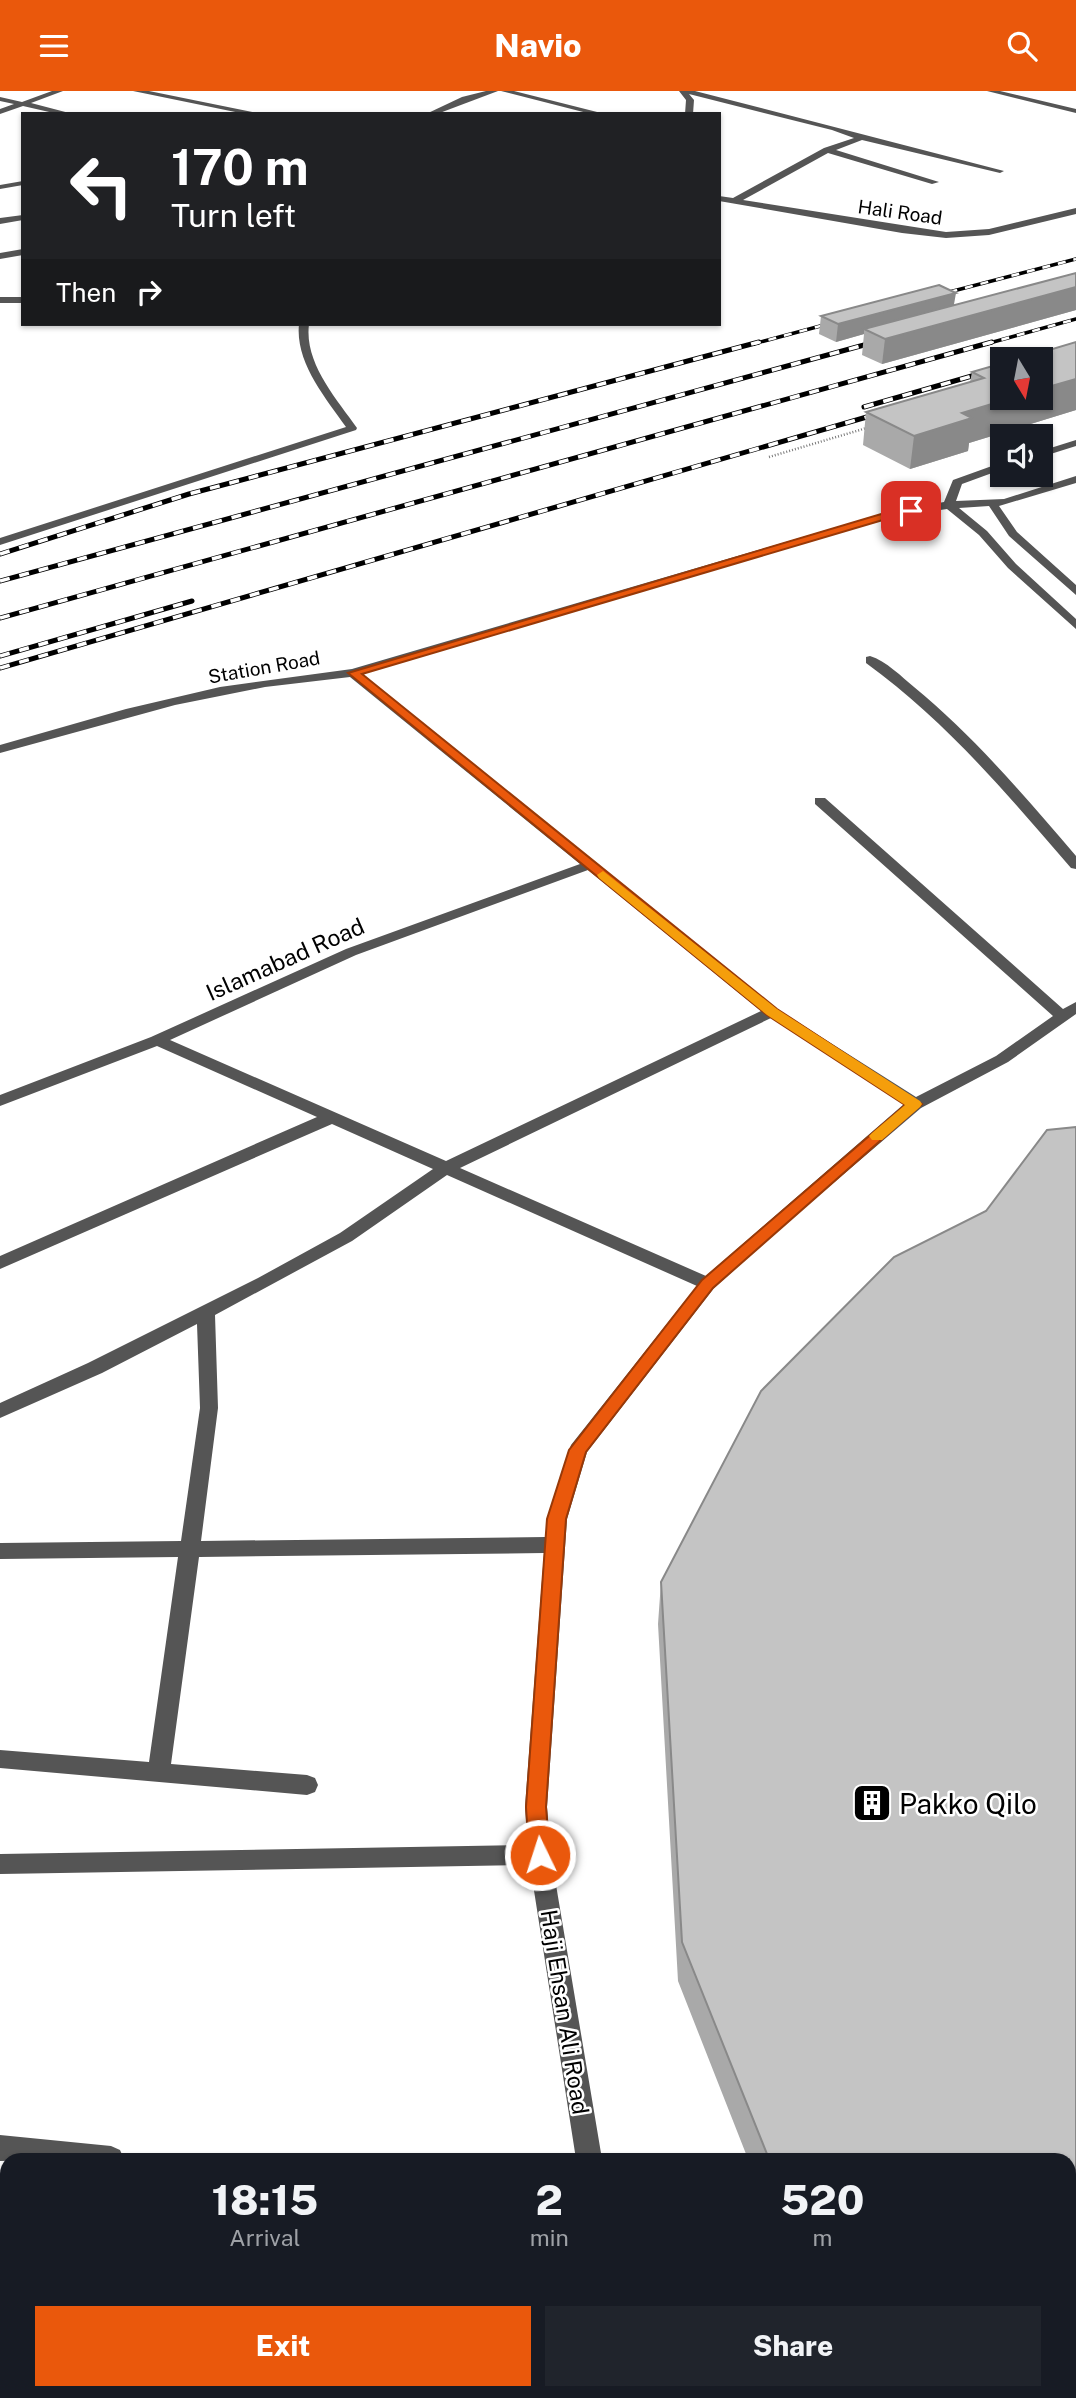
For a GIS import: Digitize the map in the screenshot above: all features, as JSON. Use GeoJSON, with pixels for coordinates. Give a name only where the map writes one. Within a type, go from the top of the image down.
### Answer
{"type":"FeatureCollection","features":[{"type":"Feature","properties":{"kind":"street"},"geometry":{"type":"LineString","coordinates":[[0,112],[59,91]]}},
{"type":"Feature","properties":{"kind":"street"},"geometry":{"type":"LineString","coordinates":[[137,91],[247,112]]}},
{"type":"Feature","properties":{"kind":"street"},"geometry":{"type":"LineString","coordinates":[[435,112],[465,99],[494,91]]}},
{"type":"Feature","properties":{"kind":"street"},"geometry":{"type":"LineString","coordinates":[[505,91],[593,112]]}},
{"type":"Feature","properties":{"kind":"street"},"geometry":{"type":"LineString","coordinates":[[685,91],[690,100],[689,112]]}},
{"type":"Feature","properties":{"kind":"street"},"geometry":{"type":"LineString","coordinates":[[685,91],[835,128],[861,138],[1000,171]]}},
{"type":"Feature","properties":{"kind":"street"},"geometry":{"type":"LineString","coordinates":[[991,91],[1076,111]]}},
{"type":"Feature","properties":{"kind":"street"},"geometry":{"type":"LineString","coordinates":[[0,99],[27,102],[62,112]]}},
{"type":"Feature","properties":{"kind":"street"},"geometry":{"type":"LineString","coordinates":[[734,201],[827,151],[861,138]]}},
{"type":"Feature","properties":{"kind":"street"},"geometry":{"type":"LineString","coordinates":[[827,151],[935,182]]}},
{"type":"Feature","properties":{"kind":"street"},"geometry":{"type":"LineString","coordinates":[[0,187],[21,183]]}},
{"type":"Feature","properties":{"kind":"street","name":"Hali Road"},"geometry":{"type":"LineString","coordinates":[[721,198],[902,230],[946,235],[989,232],[1076,211]]}},
{"type":"Feature","properties":{"kind":"street"},"geometry":{"type":"LineString","coordinates":[[0,221],[21,217]]}},
{"type":"Feature","properties":{"kind":"street"},"geometry":{"type":"LineString","coordinates":[[0,256],[21,252]]}},
{"type":"Feature","properties":{"kind":"street"},"geometry":{"type":"LineString","coordinates":[[0,300],[21,300]]}},
{"type":"Feature","properties":{"kind":"street"},"geometry":{"type":"LineString","coordinates":[[0,543],[352,428],[321,385],[302,341],[304,326]]}},
{"type":"Feature","properties":{"kind":"street"},"geometry":{"type":"LineString","coordinates":[[1053,450],[1076,443]]}},
{"type":"Feature","properties":{"kind":"street"},"geometry":{"type":"LineString","coordinates":[[990,470],[957,482],[949,505],[983,533],[1012,566],[1076,625]]}},
{"type":"Feature","properties":{"kind":"street"},"geometry":{"type":"LineString","coordinates":[[1076,479],[992,503],[1013,534],[1076,591]]}},
{"type":"Feature","properties":{"kind":"street","name":"Station Road"},"geometry":{"type":"LineString","coordinates":[[0,749],[161,705],[307,676],[353,673],[892,514],[949,505],[992,503]]}},
{"type":"Feature","properties":{"kind":"street"},"geometry":{"type":"LineString","coordinates":[[870,660],[898,679],[986,762],[1076,865]]}},
{"type":"Feature","properties":{"kind":"street"},"geometry":{"type":"LineString","coordinates":[[353,673],[772,1012],[915,1104]]}},
{"type":"Feature","properties":{"kind":"street"},"geometry":{"type":"LineString","coordinates":[[820,801],[1069,1012]]}},
{"type":"Feature","properties":{"kind":"street","name":"Islamabad Road"},"geometry":{"type":"LineString","coordinates":[[0,1101],[157,1040],[351,952],[590,865]]}},
{"type":"Feature","properties":{"kind":"street"},"geometry":{"type":"LineString","coordinates":[[0,1411],[206,1312],[346,1237],[446,1168],[772,1012]]}},
{"type":"Feature","properties":{"kind":"street","name":"Haji Ehsan Ali Road"},"geometry":{"type":"LineString","coordinates":[[588,2153],[540,1855],[536,1807],[556,1519],[578,1450],[708,1284],[915,1104],[1002,1059],[1069,1012]]}},
{"type":"Feature","properties":{"kind":"street"},"geometry":{"type":"LineString","coordinates":[[157,1040],[708,1284]]}},
{"type":"Feature","properties":{"kind":"street"},"geometry":{"type":"LineString","coordinates":[[0,1263],[330,1118]]}},
{"type":"Feature","properties":{"kind":"street"},"geometry":{"type":"LineString","coordinates":[[159,1773],[209,1408],[206,1312]]}},
{"type":"Feature","properties":{"kind":"street"},"geometry":{"type":"LineString","coordinates":[[0,1551],[555,1545]]}},
{"type":"Feature","properties":{"kind":"street"},"geometry":{"type":"LineString","coordinates":[[0,1759],[307,1785]]}},
{"type":"Feature","properties":{"kind":"street"},"geometry":{"type":"LineString","coordinates":[[0,1864],[540,1855]]}},
{"type":"Feature","properties":{"kind":"street"},"geometry":{"type":"LineString","coordinates":[[0,2148],[50,2153]]}},
{"type":"Feature","properties":{"kind":"path"},"geometry":{"type":"LineString","coordinates":[[769,457],[874,426]]}},
{"type":"Feature","properties":{"kind":"building"},"geometry":{"type":"Polygon","coordinates":[[[1076,273],[1076,287],[885,339],[864,329],[1076,273]]]}},
{"type":"Feature","properties":{"kind":"building"},"geometry":{"type":"Polygon","coordinates":[[[939,285],[956,293],[838,324],[821,316],[939,285]]]}},
{"type":"Feature","properties":{"kind":"building"},"geometry":{"type":"Polygon","coordinates":[[[1076,342],[1076,379],[1054,385],[1054,349],[1076,342]]]}},
{"type":"Feature","properties":{"kind":"building"},"geometry":{"type":"Polygon","coordinates":[[[990,367],[990,405],[962,413],[972,418],[914,436],[866,412],[984,378],[972,372],[990,367]]]}},
{"type":"Feature","properties":{"kind":"building","name":"Pakko Qilo"},"geometry":{"type":"Polygon","coordinates":[[[1076,1127],[1076,2153],[767,2153],[682,1942],[661,1582],[761,1391],[894,1257],[986,1211],[1047,1130],[1076,1127]]]}},
{"type":"Feature","properties":{"kind":"railway"},"geometry":{"type":"LineString","coordinates":[[934,296],[1076,259]]}},
{"type":"Feature","properties":{"kind":"railway"},"geometry":{"type":"LineString","coordinates":[[986,344],[1076,319]]}},
{"type":"Feature","properties":{"kind":"railway"},"geometry":{"type":"LineString","coordinates":[[753,344],[839,321]]}},
{"type":"Feature","properties":{"kind":"railway"},"geometry":{"type":"LineString","coordinates":[[869,344],[880,341]]}},
{"type":"Feature","properties":{"kind":"railway"},"geometry":{"type":"LineString","coordinates":[[0,554],[189,494],[759,342]]}},
{"type":"Feature","properties":{"kind":"railway"},"geometry":{"type":"LineString","coordinates":[[0,581],[875,342]]}},
{"type":"Feature","properties":{"kind":"railway"},"geometry":{"type":"LineString","coordinates":[[0,618],[992,342]]}},
{"type":"Feature","properties":{"kind":"railway"},"geometry":{"type":"LineString","coordinates":[[864,407],[990,371]]}},
{"type":"Feature","properties":{"kind":"railway"},"geometry":{"type":"LineString","coordinates":[[0,668],[884,412]]}},
{"type":"Feature","properties":{"kind":"railway"},"geometry":{"type":"LineString","coordinates":[[0,656],[192,601]]}},
{"type":"Feature","properties":{"kind":"slow traffic"},"geometry":{"type":"LineString","coordinates":[[603,875],[772,1012],[915,1104],[877,1136]]}},
{"type":"Feature","properties":{"kind":"place","name":"Pakko Qilo"},"geometry":{"type":"Point","coordinates":[872,1803]}},
{"type":"Feature","properties":{"kind":"route"},"geometry":{"type":"LineString","coordinates":[[540,1855],[536,1807],[556,1519],[578,1450],[708,1284],[915,1104],[772,1012],[353,673],[892,514],[911,511]]}}]}
